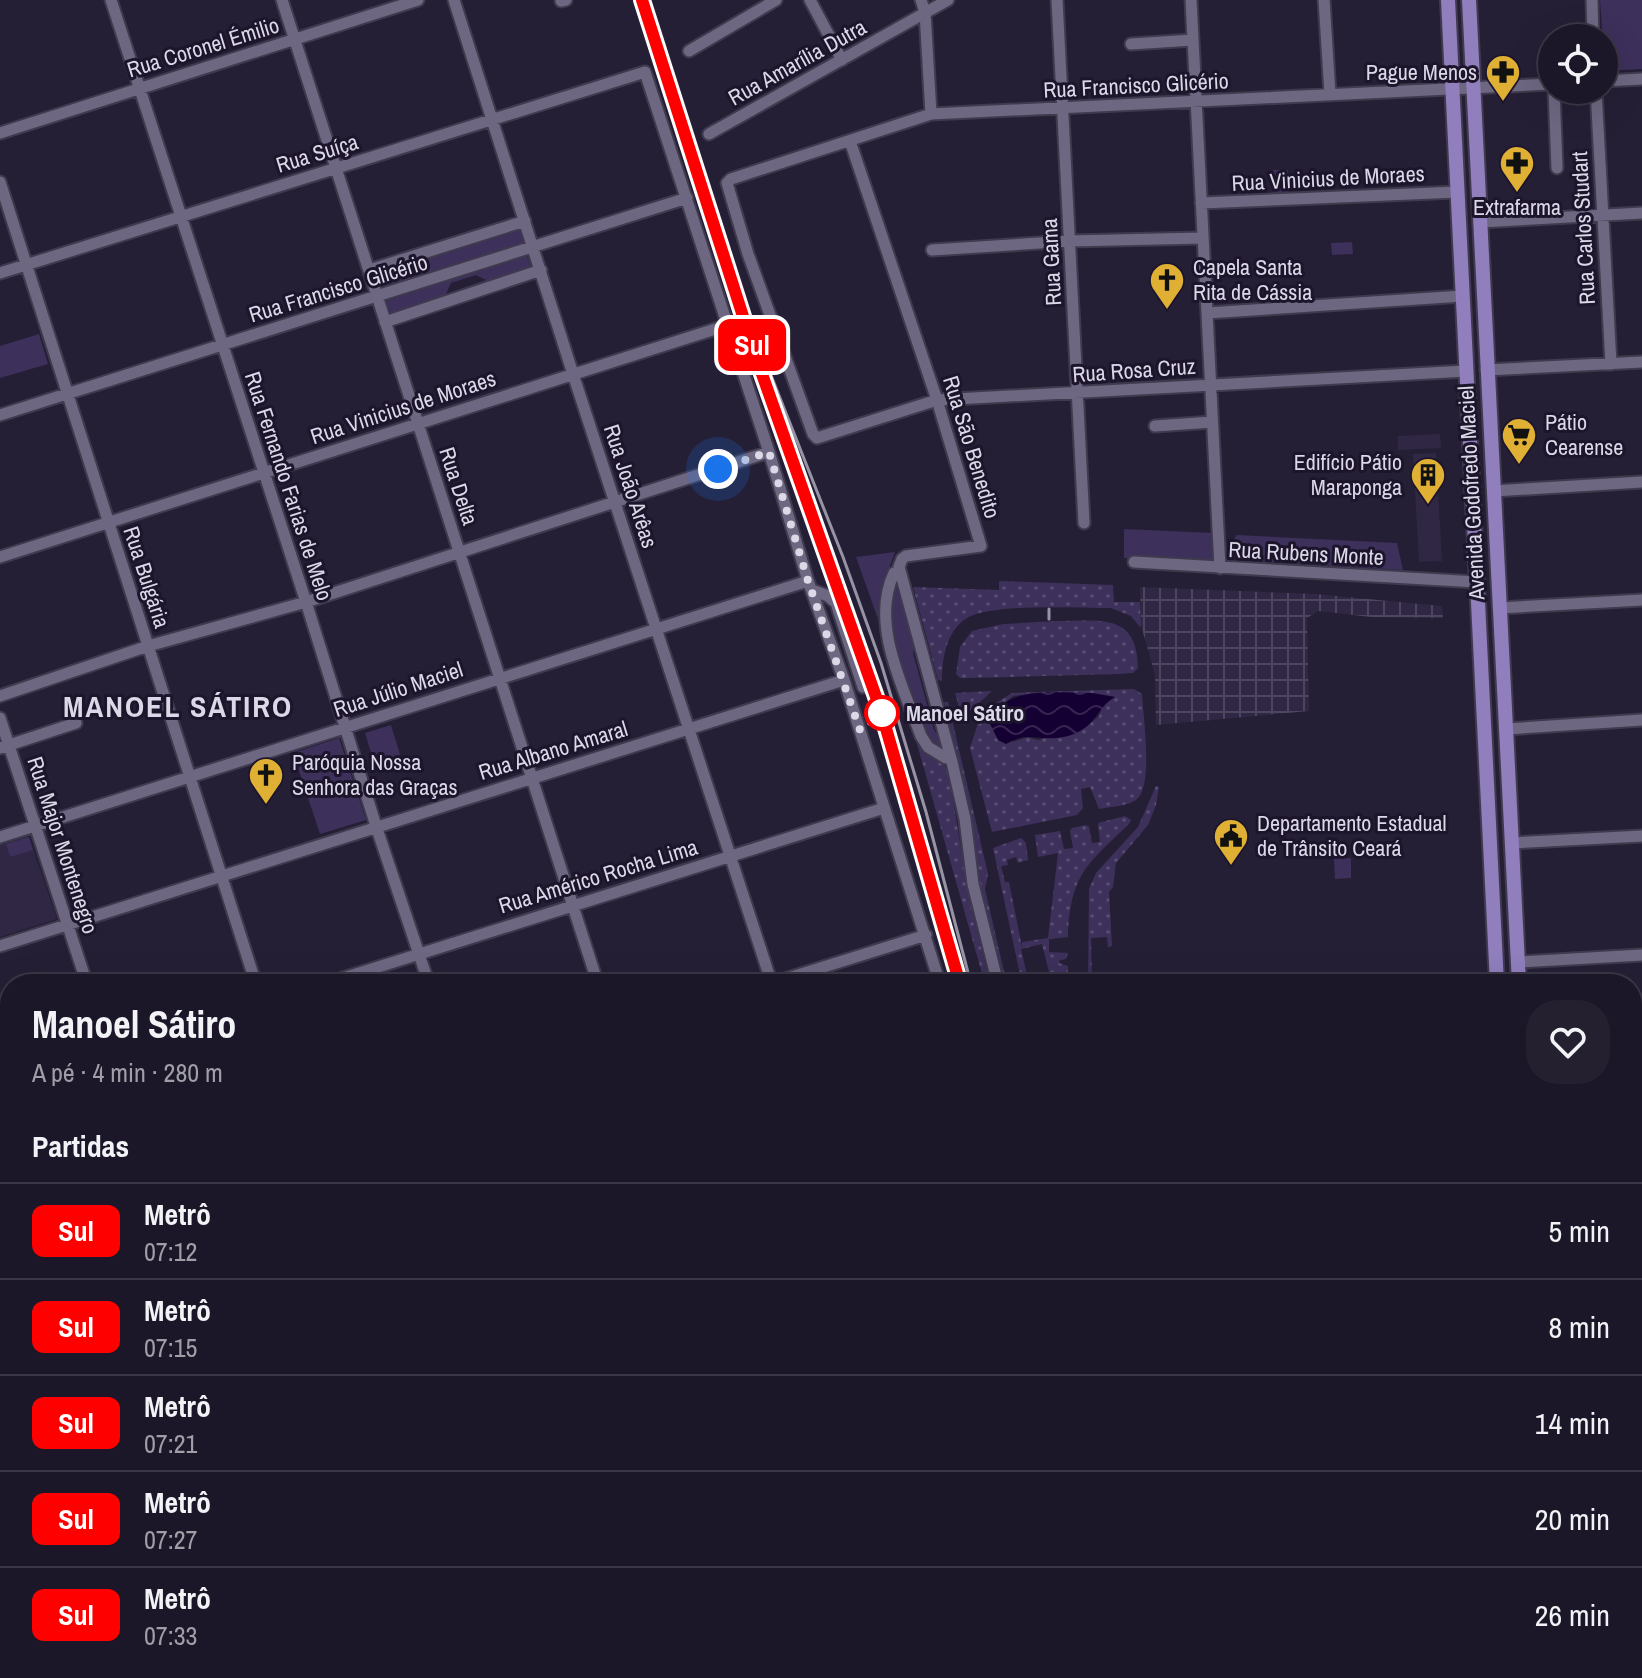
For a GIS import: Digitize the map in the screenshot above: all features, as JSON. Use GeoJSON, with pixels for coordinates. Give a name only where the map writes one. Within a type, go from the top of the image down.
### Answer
{"type":"FeatureCollection","features":[{"type":"Feature","properties":{"kind":"main road","name":"Avenida Godofredo Maciel"},"geometry":{"type":"LineString","coordinates":[[1448,0],[1497,974]]}},
{"type":"Feature","properties":{"kind":"main road","name":"Avenida Godofredo Maciel"},"geometry":{"type":"LineString","coordinates":[[1469,0],[1519,974]]}},
{"type":"Feature","properties":{"kind":"main road"},"geometry":{"type":"LineString","coordinates":[[1468,421],[1489,420]]}},
{"type":"Feature","properties":{"kind":"main road"},"geometry":{"type":"LineString","coordinates":[[1470,447],[1491,446]]}},
{"type":"Feature","properties":{"kind":"street","name":"Rua Fernando Farias de Melo"},"geometry":{"type":"LineString","coordinates":[[111,0],[425,974]]}},
{"type":"Feature","properties":{"kind":"street","name":"Rua Delta"},"geometry":{"type":"LineString","coordinates":[[282,0],[595,974]]}},
{"type":"Feature","properties":{"kind":"street","name":"Rua Coronel Émilio"},"geometry":{"type":"LineString","coordinates":[[0,133],[418,0]]}},
{"type":"Feature","properties":{"kind":"street","name":"Rua João Arêas"},"geometry":{"type":"LineString","coordinates":[[454,0],[768,974]]}},
{"type":"Feature","properties":{"kind":"street"},"geometry":{"type":"LineString","coordinates":[[689,51],[776,0]]}},
{"type":"Feature","properties":{"kind":"street"},"geometry":{"type":"LineString","coordinates":[[810,0],[842,60]]}},
{"type":"Feature","properties":{"kind":"street","name":"Rua Amarília Dutra"},"geometry":{"type":"LineString","coordinates":[[709,134],[842,60],[923,6],[948,0]]}},
{"type":"Feature","properties":{"kind":"street","name":"Rua Gama"},"geometry":{"type":"LineString","coordinates":[[1057,0],[1084,523]]}},
{"type":"Feature","properties":{"kind":"street"},"geometry":{"type":"LineString","coordinates":[[1191,0],[1220,568]]}},
{"type":"Feature","properties":{"kind":"street"},"geometry":{"type":"LineString","coordinates":[[1324,0],[1330,94]]}},
{"type":"Feature","properties":{"kind":"street"},"geometry":{"type":"LineString","coordinates":[[1592,0],[1593,24]]}},
{"type":"Feature","properties":{"kind":"street"},"geometry":{"type":"LineString","coordinates":[[923,6],[931,114]]}},
{"type":"Feature","properties":{"kind":"street"},"geometry":{"type":"LineString","coordinates":[[1131,44],[1193,40]]}},
{"type":"Feature","properties":{"kind":"street","name":"Rua Suíça"},"geometry":{"type":"LineString","coordinates":[[0,273],[645,72],[687,198]]}},
{"type":"Feature","properties":{"kind":"street"},"geometry":{"type":"LineString","coordinates":[[1618,80],[1642,79]]}},
{"type":"Feature","properties":{"kind":"street","name":"Rua Francisco Glicério"},"geometry":{"type":"LineString","coordinates":[[813,434],[735,213],[727,185],[731,179],[931,114],[1538,85]]}},
{"type":"Feature","properties":{"kind":"street"},"geometry":{"type":"LineString","coordinates":[[1555,104],[1557,168]]}},
{"type":"Feature","properties":{"kind":"street","name":"Rua Carlos Studart"},"geometry":{"type":"LineString","coordinates":[[1597,104],[1611,364]]}},
{"type":"Feature","properties":{"kind":"street","name":"Rua São Benedito"},"geometry":{"type":"LineString","coordinates":[[850,141],[937,400],[981,546],[906,556],[899,567],[952,762],[965,819],[973,884],[996,974]]}},
{"type":"Feature","properties":{"kind":"street","name":"Rua Bulgária"},"geometry":{"type":"LineString","coordinates":[[0,182],[253,974]]}},
{"type":"Feature","properties":{"kind":"street","name":"Rua Vinicius de Moraes"},"geometry":{"type":"LineString","coordinates":[[1201,203],[1457,192]]}},
{"type":"Feature","properties":{"kind":"street"},"geometry":{"type":"LineString","coordinates":[[687,198],[937,974]]}},
{"type":"Feature","properties":{"kind":"street","name":"Rua Francisco Glicério"},"geometry":{"type":"LineString","coordinates":[[0,415],[687,198]]}},
{"type":"Feature","properties":{"kind":"street"},"geometry":{"type":"LineString","coordinates":[[1479,222],[1642,213]]}},
{"type":"Feature","properties":{"kind":"street","name":"Rua Francisco Glicério"},"geometry":{"type":"LineString","coordinates":[[369,270],[525,221]]}},
{"type":"Feature","properties":{"kind":"street"},"geometry":{"type":"LineString","coordinates":[[932,250],[990,250],[1070,241],[1202,238]]}},
{"type":"Feature","properties":{"kind":"street","name":"Rua Francisco Glicério"},"geometry":{"type":"LineString","coordinates":[[385,322],[541,270]]}},
{"type":"Feature","properties":{"kind":"street"},"geometry":{"type":"LineString","coordinates":[[1207,313],[1463,296]]}},
{"type":"Feature","properties":{"kind":"street","name":"Rua Vinicius de Moraes"},"geometry":{"type":"LineString","coordinates":[[0,557],[728,325]]}},
{"type":"Feature","properties":{"kind":"street"},"geometry":{"type":"LineString","coordinates":[[1486,370],[1642,362]]}},
{"type":"Feature","properties":{"kind":"street","name":"Rua Rosa Cruz"},"geometry":{"type":"LineString","coordinates":[[813,434],[822,438],[937,400],[1466,371]]}},
{"type":"Feature","properties":{"kind":"street"},"geometry":{"type":"LineString","coordinates":[[1155,426],[1212,422]]}},
{"type":"Feature","properties":{"kind":"street"},"geometry":{"type":"LineString","coordinates":[[0,696],[148,646],[306,602],[769,452]]}},
{"type":"Feature","properties":{"kind":"street"},"geometry":{"type":"LineString","coordinates":[[1493,491],[1642,482]]}},
{"type":"Feature","properties":{"kind":"street","name":"Rua Rubens Monte"},"geometry":{"type":"LineString","coordinates":[[1134,562],[1477,582]]}},
{"type":"Feature","properties":{"kind":"street"},"geometry":{"type":"LineString","coordinates":[[894,573],[884,606],[888,636],[921,736],[928,747],[946,758]]}},
{"type":"Feature","properties":{"kind":"street"},"geometry":{"type":"LineString","coordinates":[[810,586],[836,603],[863,687]]}},
{"type":"Feature","properties":{"kind":"street","name":"Rua Júlio Maciel"},"geometry":{"type":"LineString","coordinates":[[0,837],[501,677],[810,586]]}},
{"type":"Feature","properties":{"kind":"street"},"geometry":{"type":"LineString","coordinates":[[1499,608],[1642,600]]}},
{"type":"Feature","properties":{"kind":"street","name":"Rua Albano Amaral"},"geometry":{"type":"LineString","coordinates":[[0,946],[844,680]]}},
{"type":"Feature","properties":{"kind":"street","name":"Rua Major Montenegro"},"geometry":{"type":"LineString","coordinates":[[0,718],[5,746],[36,826],[84,974]]}},
{"type":"Feature","properties":{"kind":"street"},"geometry":{"type":"LineString","coordinates":[[1506,729],[1642,720]]}},
{"type":"Feature","properties":{"kind":"street"},"geometry":{"type":"LineString","coordinates":[[5,746],[76,723]]}},
{"type":"Feature","properties":{"kind":"street","name":"Rua Américo Rocha Lima"},"geometry":{"type":"LineString","coordinates":[[354,974],[884,808]]}},
{"type":"Feature","properties":{"kind":"street"},"geometry":{"type":"LineString","coordinates":[[1512,843],[1642,836]]}},
{"type":"Feature","properties":{"kind":"street"},"geometry":{"type":"LineString","coordinates":[[803,974],[926,935]]}},
{"type":"Feature","properties":{"kind":"street"},"geometry":{"type":"LineString","coordinates":[[1518,962],[1642,955]]}},
{"type":"Feature","properties":{"kind":"shaded area"},"geometry":{"type":"Polygon","coordinates":[[[1600,0],[1642,0],[1642,69],[1618,70],[1618,24],[1602,24],[1600,0]]]}},
{"type":"Feature","properties":{"kind":"shaded area"},"geometry":{"type":"Polygon","coordinates":[[[1273,170],[1288,170],[1289,192],[1274,193],[1273,170]]]}},
{"type":"Feature","properties":{"kind":"shaded area"},"geometry":{"type":"Polygon","coordinates":[[[521,225],[527,242],[384,290],[378,273],[521,225]]]}},
{"type":"Feature","properties":{"kind":"shaded area"},"geometry":{"type":"Polygon","coordinates":[[[1352,242],[1353,254],[1332,255],[1331,243],[1352,242]]]}},
{"type":"Feature","properties":{"kind":"shaded area"},"geometry":{"type":"Polygon","coordinates":[[[525,255],[531,267],[530,270],[391,315],[386,303],[525,255]],[[476,275],[451,283],[446,294],[486,280],[476,275]]]}},
{"type":"Feature","properties":{"kind":"shaded area"},"geometry":{"type":"Polygon","coordinates":[[[39,334],[48,364],[0,378],[0,346],[39,334]]]}},
{"type":"Feature","properties":{"kind":"shaded area"},"geometry":{"type":"Polygon","coordinates":[[[1440,434],[1441,448],[1398,450],[1398,436],[1440,434]]]}},
{"type":"Feature","properties":{"kind":"shaded area","name":"Edifício Pátio Maraponga"},"geometry":{"type":"Polygon","coordinates":[[[1436,453],[1442,561],[1419,562],[1413,454],[1436,453]]]}},
{"type":"Feature","properties":{"kind":"shaded area"},"geometry":{"type":"Polygon","coordinates":[[[1124,529],[1213,533],[1213,563],[1124,558],[1124,529]]]}},
{"type":"Feature","properties":{"kind":"shaded area"},"geometry":{"type":"Polygon","coordinates":[[[1237,535],[1397,543],[1403,570],[1255,561],[1255,550],[1231,549],[1229,545],[1237,535]]]}},
{"type":"Feature","properties":{"kind":"shaded area"},"geometry":{"type":"Polygon","coordinates":[[[895,552],[885,579],[878,619],[856,557],[895,552]]]}},
{"type":"Feature","properties":{"kind":"shaded area"},"geometry":{"type":"Polygon","coordinates":[[[999,581],[1113,585],[1114,602],[1140,602],[1141,625],[1131,616],[1111,608],[1036,607],[979,613],[967,618],[954,630],[944,655],[942,681],[938,680],[913,587],[999,590],[999,581]]]}},
{"type":"Feature","properties":{"kind":"shaded area"},"geometry":{"type":"Polygon","coordinates":[[[895,582],[915,645],[913,653],[934,730],[942,749],[929,742],[899,664],[891,623],[895,582]]]}},
{"type":"Feature","properties":{"kind":"shaded area"},"geometry":{"type":"Polygon","coordinates":[[[1140,587],[1315,594],[1442,606],[1443,618],[1371,617],[1318,611],[1307,618],[1309,711],[1156,725],[1155,675],[1141,625],[1140,587]]]}},
{"type":"Feature","properties":{"kind":"shaded area"},"geometry":{"type":"Polygon","coordinates":[[[1101,621],[1123,629],[1131,637],[1136,650],[1138,668],[1133,673],[1120,674],[960,678],[956,674],[960,647],[972,631],[1003,624],[1101,621]]]}},
{"type":"Feature","properties":{"kind":"shaded area"},"geometry":{"type":"Polygon","coordinates":[[[1134,689],[1142,694],[1146,767],[1145,781],[1136,800],[1099,809],[1090,787],[1081,789],[1083,808],[1077,815],[992,832],[970,748],[978,723],[988,708],[1012,693],[1134,689]],[[1092,693],[1021,695],[1013,696],[995,710],[1012,742],[1028,737],[1038,740],[1083,729],[1099,716],[1102,706],[1115,697],[1092,693]]]}},
{"type":"Feature","properties":{"kind":"shaded area"},"geometry":{"type":"Polygon","coordinates":[[[992,691],[970,711],[964,725],[955,693],[992,691]]]}},
{"type":"Feature","properties":{"kind":"shaded area"},"geometry":{"type":"Polygon","coordinates":[[[944,702],[948,702],[988,874],[985,889],[1005,974],[978,876],[961,770],[944,702]]]}},
{"type":"Feature","properties":{"kind":"shaded area"},"geometry":{"type":"Polygon","coordinates":[[[391,725],[402,761],[376,769],[365,733],[391,725]]]}},
{"type":"Feature","properties":{"kind":"shaded area"},"geometry":{"type":"Polygon","coordinates":[[[915,737],[928,752],[943,760],[950,782],[970,902],[988,974],[982,974],[915,737]]]}},
{"type":"Feature","properties":{"kind":"shaded area"},"geometry":{"type":"Polygon","coordinates":[[[339,738],[366,820],[320,834],[293,753],[339,738]]]}},
{"type":"Feature","properties":{"kind":"shaded area"},"geometry":{"type":"Polygon","coordinates":[[[1156,786],[1159,787],[1148,825],[1116,863],[1113,887],[1109,892],[1112,946],[1108,947],[1107,937],[1091,938],[1092,974],[1088,974],[1089,889],[1096,873],[1138,827],[1156,786]]]}},
{"type":"Feature","properties":{"kind":"shaded area"},"geometry":{"type":"Polygon","coordinates":[[[1125,816],[1131,820],[1092,861],[1077,885],[1069,916],[1068,937],[1049,939],[1049,952],[1068,953],[1066,959],[1059,963],[1068,966],[1068,974],[1050,974],[1042,944],[1021,949],[1027,974],[1020,974],[993,848],[1021,838],[1026,843],[1028,860],[1018,863],[1016,857],[1007,860],[1008,865],[1001,866],[1005,882],[1009,882],[1022,947],[1022,942],[1048,938],[1058,853],[1038,857],[1035,835],[1060,831],[1064,849],[1073,848],[1072,828],[1086,825],[1092,843],[1100,842],[1098,823],[1125,816]]]}},
{"type":"Feature","properties":{"kind":"shaded area"},"geometry":{"type":"Polygon","coordinates":[[[29,837],[57,919],[0,937],[0,843],[29,837]]]}},
{"type":"Feature","properties":{"kind":"shaded area"},"geometry":{"type":"Polygon","coordinates":[[[29,837],[33,850],[10,857],[6,844],[29,837]]]}},
{"type":"Feature","properties":{"kind":"shaded area"},"geometry":{"type":"Polygon","coordinates":[[[1351,858],[1351,878],[1335,879],[1334,859],[1351,858]]]}},
{"type":"Feature","properties":{"kind":"water"},"geometry":{"type":"Polygon","coordinates":[[[1048,692],[1115,697],[1082,730],[1068,736],[1024,737],[1006,744],[998,740],[990,724],[996,711],[1019,696],[1048,692]]]}},
{"type":"Feature","properties":{"kind":"railway"},"geometry":{"type":"LineString","coordinates":[[649,0],[755,335],[843,557],[881,663],[926,812],[968,974]]}},
{"type":"Feature","properties":{"kind":"railway"},"geometry":{"type":"LineString","coordinates":[[799,479],[881,711],[951,951]]}},
{"type":"Feature","properties":{"kind":"railway"},"geometry":{"type":"LineString","coordinates":[[1049,609],[1049,619]]}},
{"type":"Feature","properties":{"kind":"metro line","name":"Sul"},"geometry":{"type":"LineString","coordinates":[[642,0],[756,357],[881,711],[957,974]]}},
{"type":"Feature","properties":{"kind":"place","name":"Pague Menos"},"geometry":{"type":"Point","coordinates":[1503,103]}},
{"type":"Feature","properties":{"kind":"place","name":"Extrafarma"},"geometry":{"type":"Point","coordinates":[1517,194]}},
{"type":"Feature","properties":{"kind":"place","name":"Capela Santa Rita de Cássia"},"geometry":{"type":"Point","coordinates":[1167,311]}},
{"type":"Feature","properties":{"kind":"place","name":"Pátio Cearense"},"geometry":{"type":"Point","coordinates":[1519,466]}},
{"type":"Feature","properties":{"kind":"place","name":"Edifício Pátio Maraponga"},"geometry":{"type":"Point","coordinates":[1428,506]}},
{"type":"Feature","properties":{"kind":"place","name":"Manoel Sátiro"},"geometry":{"type":"Point","coordinates":[882,713]}},
{"type":"Feature","properties":{"kind":"place","name":"Paróquia Nossa Senhora das Graças"},"geometry":{"type":"Point","coordinates":[266,806]}},
{"type":"Feature","properties":{"kind":"place","name":"Departamento Estadual de Trânsito Ceará"},"geometry":{"type":"Point","coordinates":[1231,867]}},
{"type":"Feature","properties":{"kind":"district","name":"MANOEL SÁTIRO"},"geometry":{"type":"Point","coordinates":[178,707]}},
{"type":"Feature","properties":{"kind":"route"},"geometry":{"type":"LineString","coordinates":[[718,469],[769,452],[808,581],[860,730],[882,713]]}}]}
